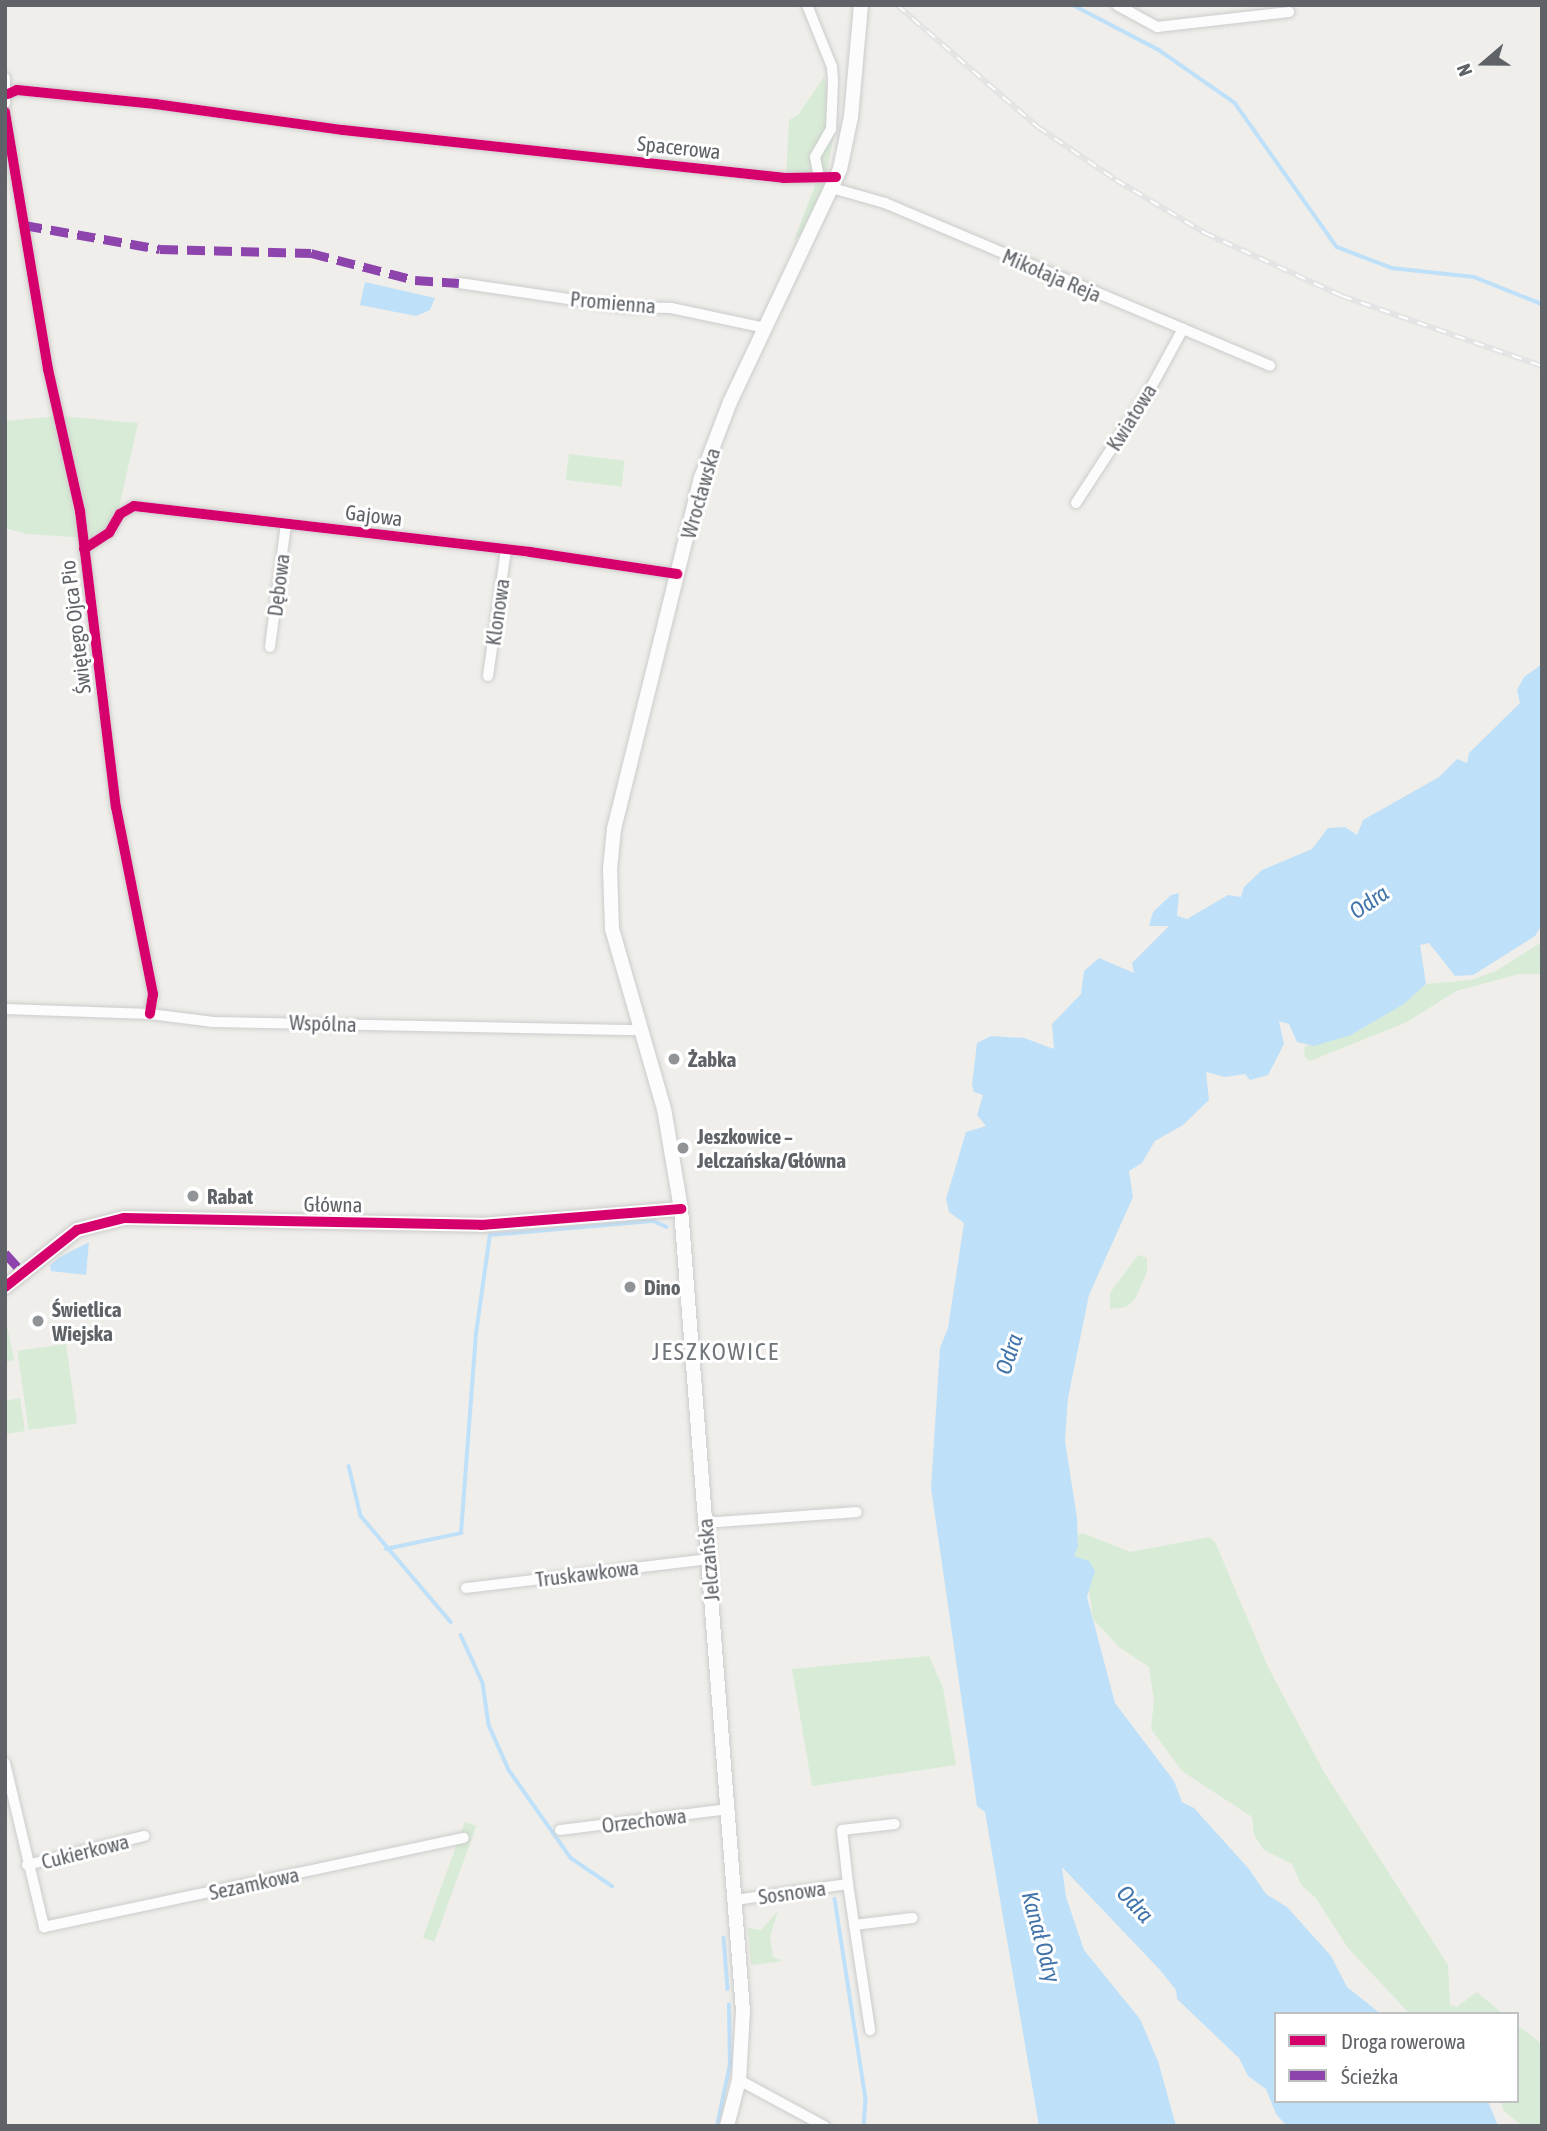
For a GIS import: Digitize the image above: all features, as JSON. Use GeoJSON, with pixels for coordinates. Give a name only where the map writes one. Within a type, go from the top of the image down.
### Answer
{"type":"FeatureCollection","features":[{"type":"Feature","properties":{"kind":"main road","name":"Wrocławska"},"geometry":{"type":"LineString","coordinates":[[632,998],[612,929],[613,842],[701,478],[730,402],[834,182],[850,117],[861,5]]}},
{"type":"Feature","properties":{"kind":"main road","name":"Jelczańska"},"geometry":{"type":"LineString","coordinates":[[632,998],[664,1109],[681,1209],[743,2011],[739,2080],[727,2126]]}},
{"type":"Feature","properties":{"kind":"main road","name":"Główna"},"geometry":{"type":"LineString","coordinates":[[5,1287],[76,1230],[124,1218],[481,1225],[681,1209]]}},
{"type":"Feature","properties":{"kind":"street"},"geometry":{"type":"LineString","coordinates":[[807,5],[833,82],[831,128],[815,157],[819,177]]}},
{"type":"Feature","properties":{"kind":"street"},"geometry":{"type":"LineString","coordinates":[[1117,5],[1157,26],[1289,12]]}},
{"type":"Feature","properties":{"kind":"street"},"geometry":{"type":"LineString","coordinates":[[5,78],[7,99]]}},
{"type":"Feature","properties":{"kind":"street","name":"Spacerowa"},"geometry":{"type":"LineString","coordinates":[[7,99],[17,90],[783,178],[819,177],[834,182]]}},
{"type":"Feature","properties":{"kind":"street","name":"Świętego Ojca Pio"},"geometry":{"type":"LineString","coordinates":[[5,112],[48,369],[85,549],[116,807],[153,994],[150,1014]]}},
{"type":"Feature","properties":{"kind":"street","name":"Mikołaja Reja"},"geometry":{"type":"LineString","coordinates":[[834,182],[1270,366]]}},
{"type":"Feature","properties":{"kind":"street","name":"Promienna"},"geometry":{"type":"LineString","coordinates":[[459,283],[623,307],[671,308],[765,328]]}},
{"type":"Feature","properties":{"kind":"street","name":"Kwiatowa"},"geometry":{"type":"LineString","coordinates":[[1076,503],[1149,391],[1183,329]]}},
{"type":"Feature","properties":{"kind":"street","name":"Gajowa"},"geometry":{"type":"LineString","coordinates":[[85,549],[109,533],[120,514],[134,506],[506,549],[677,574]]}},
{"type":"Feature","properties":{"kind":"street","name":"Dębowa"},"geometry":{"type":"LineString","coordinates":[[270,647],[286,524]]}},
{"type":"Feature","properties":{"kind":"street","name":"Klonowa"},"geometry":{"type":"LineString","coordinates":[[488,676],[506,549]]}},
{"type":"Feature","properties":{"kind":"street","name":"Wspólna"},"geometry":{"type":"LineString","coordinates":[[5,1009],[150,1014],[213,1023],[641,1030]]}},
{"type":"Feature","properties":{"kind":"street"},"geometry":{"type":"LineString","coordinates":[[705,1523],[857,1513]]}},
{"type":"Feature","properties":{"kind":"street","name":"Truskawkowa"},"geometry":{"type":"LineString","coordinates":[[467,1588],[708,1559]]}},
{"type":"Feature","properties":{"kind":"street"},"geometry":{"type":"LineString","coordinates":[[5,1763],[27,1865]]}},
{"type":"Feature","properties":{"kind":"street","name":"Orzechowa"},"geometry":{"type":"LineString","coordinates":[[560,1830],[728,1810]]}},
{"type":"Feature","properties":{"kind":"street","name":"Sosnowa"},"geometry":{"type":"LineString","coordinates":[[870,2030],[842,1830],[895,1824]]}},
{"type":"Feature","properties":{"kind":"street","name":"Cukierkowa"},"geometry":{"type":"LineString","coordinates":[[27,1865],[144,1836]]}},
{"type":"Feature","properties":{"kind":"street","name":"Sezamkowa"},"geometry":{"type":"LineString","coordinates":[[27,1865],[44,1927],[464,1838]]}},
{"type":"Feature","properties":{"kind":"street","name":"Sosnowa"},"geometry":{"type":"LineString","coordinates":[[735,1900],[848,1884]]}},
{"type":"Feature","properties":{"kind":"street"},"geometry":{"type":"LineString","coordinates":[[854,1925],[913,1918]]}},
{"type":"Feature","properties":{"kind":"street"},"geometry":{"type":"LineString","coordinates":[[739,2080],[824,2126]]}},
{"type":"Feature","properties":{"kind":"green space"},"geometry":{"type":"Polygon","coordinates":[[[824,77],[837,119],[822,197],[805,232],[794,240],[816,183],[786,182],[789,120],[798,115],[824,77]]]}},
{"type":"Feature","properties":{"kind":"green space"},"geometry":{"type":"Polygon","coordinates":[[[59,416],[138,423],[118,512],[110,528],[90,538],[27,534],[5,528],[6,421],[59,416]]]}},
{"type":"Feature","properties":{"kind":"green space"},"geometry":{"type":"Polygon","coordinates":[[[569,454],[625,461],[621,487],[566,480],[569,454]]]}},
{"type":"Feature","properties":{"kind":"green space"},"geometry":{"type":"Polygon","coordinates":[[[1542,942],[1542,974],[1519,974],[1456,991],[1407,1022],[1310,1061],[1304,1056],[1305,1046],[1351,1035],[1404,1004],[1426,984],[1471,980],[1496,971],[1542,942]]]}},
{"type":"Feature","properties":{"kind":"green space"},"geometry":{"type":"Polygon","coordinates":[[[1138,1255],[1147,1258],[1147,1272],[1135,1299],[1126,1307],[1110,1309],[1110,1293],[1138,1255]]]}},
{"type":"Feature","properties":{"kind":"green space"},"geometry":{"type":"Polygon","coordinates":[[[5,1316],[14,1360],[5,1362],[5,1316]]]}},
{"type":"Feature","properties":{"kind":"green space"},"geometry":{"type":"Polygon","coordinates":[[[66,1344],[77,1423],[29,1430],[17,1351],[66,1344]]]}},
{"type":"Feature","properties":{"kind":"green space"},"geometry":{"type":"Polygon","coordinates":[[[20,1398],[25,1431],[6,1434],[5,1401],[20,1398]]]}},
{"type":"Feature","properties":{"kind":"green space"},"geometry":{"type":"Polygon","coordinates":[[[1083,1533],[1130,1552],[1210,1537],[1215,1542],[1269,1669],[1324,1772],[1448,1965],[1450,2005],[1457,2007],[1477,1992],[1501,2012],[1408,2012],[1348,1948],[1315,1897],[1302,1886],[1292,1864],[1264,1850],[1254,1835],[1252,1817],[1182,1771],[1151,1729],[1154,1701],[1149,1667],[1119,1647],[1093,1619],[1088,1584],[1074,1556],[1078,1535],[1083,1533]]]}},
{"type":"Feature","properties":{"kind":"green space"},"geometry":{"type":"Polygon","coordinates":[[[929,1656],[943,1688],[956,1765],[812,1786],[792,1669],[929,1656]]]}},
{"type":"Feature","properties":{"kind":"green space"},"geometry":{"type":"Polygon","coordinates":[[[465,1822],[476,1826],[434,1942],[423,1938],[465,1822]]]}},
{"type":"Feature","properties":{"kind":"green space"},"geometry":{"type":"Polygon","coordinates":[[[778,1911],[770,1936],[773,1957],[783,1961],[751,1965],[748,1928],[761,1930],[778,1911]]]}},
{"type":"Feature","properties":{"kind":"green space"},"geometry":{"type":"Polygon","coordinates":[[[1519,2027],[1542,2044],[1542,2126],[1522,2126],[1503,2110],[1501,2103],[1519,2103],[1519,2027]]]}},
{"type":"Feature","properties":{"kind":"water"},"geometry":{"type":"Polygon","coordinates":[[[365,282],[435,298],[430,310],[416,316],[360,305],[365,282]]]}},
{"type":"Feature","properties":{"kind":"water"},"geometry":{"type":"Polygon","coordinates":[[[1542,664],[1542,925],[1535,936],[1473,975],[1455,976],[1429,943],[1420,945],[1426,984],[1404,1004],[1351,1035],[1314,1046],[1297,1042],[1289,1024],[1279,1021],[1284,1044],[1268,1075],[1250,1080],[1245,1074],[1225,1077],[1206,1072],[1209,1100],[1183,1125],[1155,1141],[1142,1163],[1129,1171],[1133,1197],[1089,1295],[1068,1398],[1065,1441],[1077,1518],[1078,1547],[1074,1556],[1089,1561],[1095,1571],[1087,1597],[1115,1703],[1174,1781],[1182,1802],[1194,1808],[1249,1869],[1266,1894],[1287,1907],[1331,1956],[1347,1987],[1378,2012],[1274,2012],[1274,2103],[1489,2103],[1498,2126],[1287,2126],[1276,2114],[1266,2089],[1248,2076],[1239,2058],[1177,1999],[1176,1990],[1160,1970],[1062,1867],[1066,1897],[1084,1950],[1140,2019],[1158,2061],[1176,2126],[1039,2126],[985,1812],[977,1806],[931,1488],[940,1348],[948,1328],[964,1223],[949,1212],[946,1199],[966,1132],[986,1126],[977,1115],[983,1095],[974,1092],[972,1085],[977,1043],[991,1036],[1024,1038],[1054,1049],[1052,1024],[1081,994],[1084,971],[1099,958],[1134,973],[1132,963],[1169,926],[1149,926],[1153,912],[1171,895],[1179,893],[1177,916],[1187,919],[1228,895],[1241,897],[1244,887],[1262,870],[1312,849],[1328,828],[1345,827],[1357,835],[1363,820],[1439,777],[1457,759],[1467,763],[1469,753],[1520,703],[1517,690],[1524,677],[1542,664]]]}},
{"type":"Feature","properties":{"kind":"water"},"geometry":{"type":"Polygon","coordinates":[[[89,1242],[86,1275],[51,1271],[50,1265],[60,1257],[89,1242]]]}},
{"type":"Feature","properties":{"kind":"waterway"},"geometry":{"type":"LineString","coordinates":[[1073,5],[1159,50],[1235,103],[1337,247],[1392,268],[1474,277],[1542,304]]}},
{"type":"Feature","properties":{"kind":"waterway"},"geometry":{"type":"LineString","coordinates":[[386,1549],[461,1533],[476,1334],[490,1235],[654,1221],[667,1227]]}},
{"type":"Feature","properties":{"kind":"waterway"},"geometry":{"type":"LineString","coordinates":[[349,1466],[361,1516],[451,1622]]}},
{"type":"Feature","properties":{"kind":"waterway"},"geometry":{"type":"LineString","coordinates":[[461,1635],[483,1683],[489,1725],[509,1770],[571,1858],[612,1886]]}},
{"type":"Feature","properties":{"kind":"waterway"},"geometry":{"type":"LineString","coordinates":[[835,1899],[866,2099],[864,2126]]}},
{"type":"Feature","properties":{"kind":"waterway"},"geometry":{"type":"LineString","coordinates":[[724,1938],[728,1989]]}},
{"type":"Feature","properties":{"kind":"waterway"},"geometry":{"type":"LineString","coordinates":[[717,2126],[730,2065],[729,2005]]}},
{"type":"Feature","properties":{"kind":"railway"},"geometry":{"type":"LineString","coordinates":[[897,5],[1038,127],[1116,180],[1205,233],[1342,296],[1542,366]]}},
{"type":"Feature","properties":{"kind":"marked path"},"geometry":{"type":"LineString","coordinates":[[24,225],[160,249],[311,253],[415,280],[459,283]]}},
{"type":"Feature","properties":{"kind":"marked path"},"geometry":{"type":"LineString","coordinates":[[5,1253],[22,1272]]}},
{"type":"Feature","properties":{"kind":"cycle path"},"geometry":{"type":"LineString","coordinates":[[8,94],[17,90],[155,104],[343,130],[783,178],[836,177]]}},
{"type":"Feature","properties":{"kind":"cycle path"},"geometry":{"type":"LineString","coordinates":[[5,112],[48,369],[80,511],[116,807],[153,994],[150,1014]]}},
{"type":"Feature","properties":{"kind":"cycle path"},"geometry":{"type":"LineString","coordinates":[[84,549],[109,533],[120,514],[134,506],[530,552],[677,574]]}},
{"type":"Feature","properties":{"kind":"cycle path"},"geometry":{"type":"LineString","coordinates":[[5,1287],[77,1230],[124,1218],[481,1225],[681,1209]]}},
{"type":"Feature","properties":{"kind":"place","name":"Żabka"},"geometry":{"type":"Point","coordinates":[674,1059]}},
{"type":"Feature","properties":{"kind":"place","name":"Jeszkowice – Jelczańska/Główna"},"geometry":{"type":"Point","coordinates":[683,1148]}},
{"type":"Feature","properties":{"kind":"place","name":"Rabat"},"geometry":{"type":"Point","coordinates":[193,1196]}},
{"type":"Feature","properties":{"kind":"place","name":"Dino"},"geometry":{"type":"Point","coordinates":[630,1287]}},
{"type":"Feature","properties":{"kind":"place","name":"Świetlica Wiejska"},"geometry":{"type":"Point","coordinates":[38,1321]}},
{"type":"Feature","properties":{"kind":"district","name":"JESZKOWICE"},"geometry":{"type":"Point","coordinates":[716,1352]}},
{"type":"Feature","properties":{"kind":"water label","name":"Odra"},"geometry":{"type":"Point","coordinates":[1369,902]}},
{"type":"Feature","properties":{"kind":"water label","name":"Odra"},"geometry":{"type":"Point","coordinates":[1009,1354]}},
{"type":"Feature","properties":{"kind":"water label","name":"Odra"},"geometry":{"type":"Point","coordinates":[1135,1904]}},
{"type":"Feature","properties":{"kind":"water label","name":"Kanał Odry"},"geometry":{"type":"Point","coordinates":[1041,1937]}}]}
